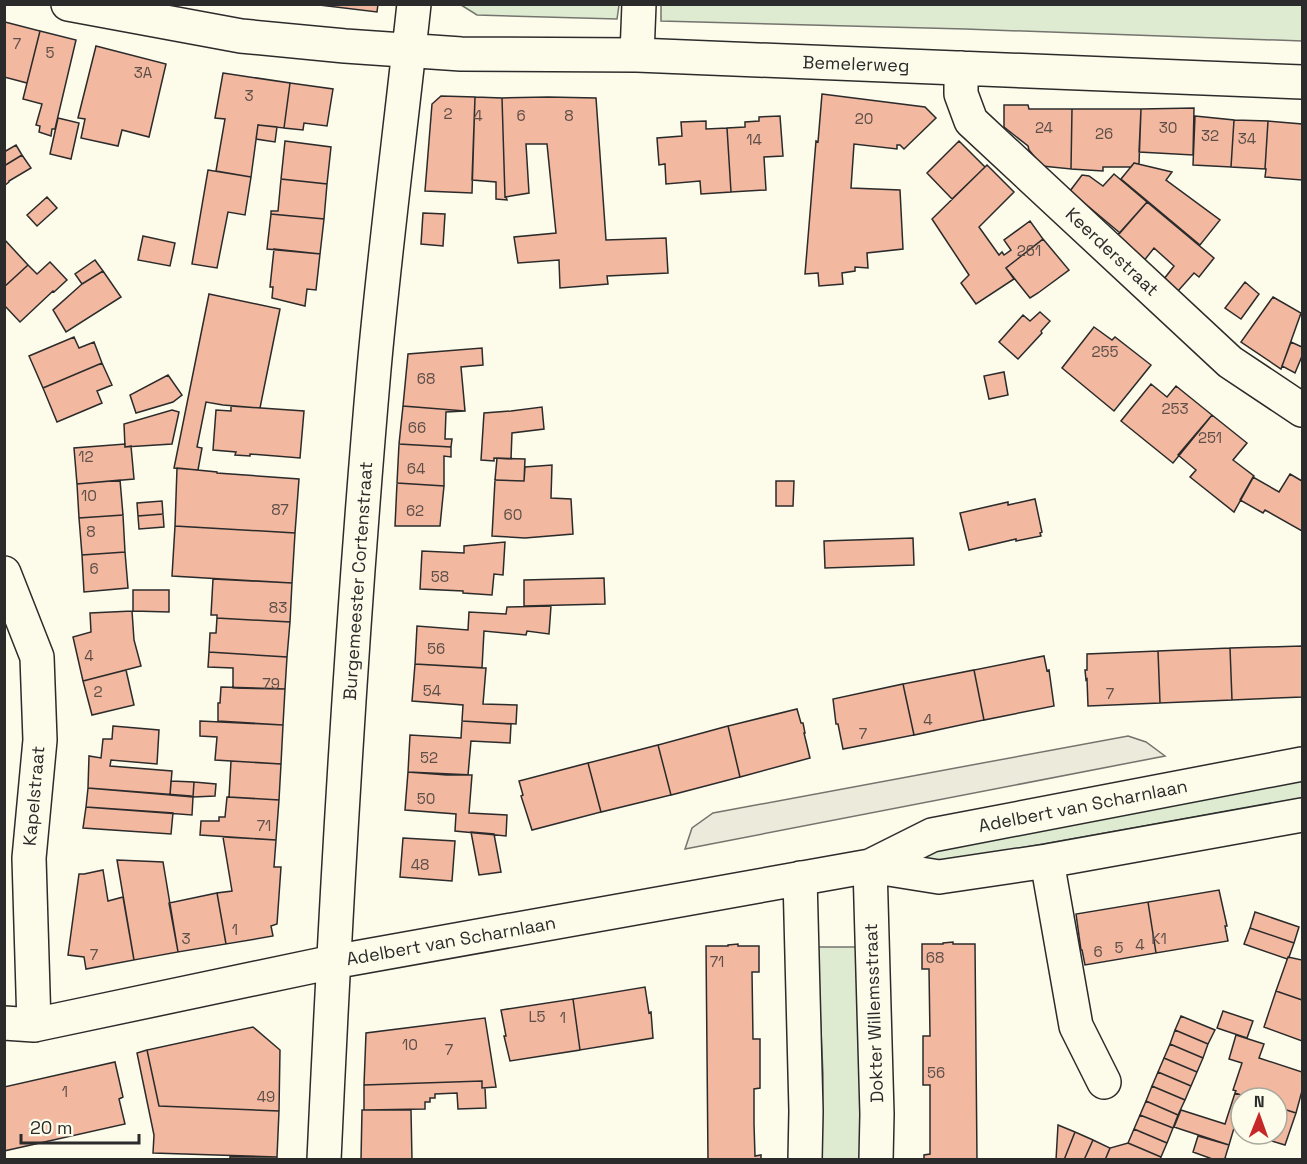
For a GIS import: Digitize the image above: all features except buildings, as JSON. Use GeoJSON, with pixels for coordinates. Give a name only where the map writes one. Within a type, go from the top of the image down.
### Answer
{"type":"FeatureCollection","features":[{"type":"Feature","properties":{"kind":"street","name":"Bemelerweg"},"geometry":{"type":"LineString","coordinates":[[68,4],[242,36],[409,51],[472,54],[637,54],[1302,82]]}},
{"type":"Feature","properties":{"kind":"street","name":"Burgemeester Cortenstraat"},"geometry":{"type":"LineString","coordinates":[[324,1160],[333,962],[374,368],[414,4]]}},
{"type":"Feature","properties":{"kind":"street"},"geometry":{"type":"LineString","coordinates":[[637,54],[639,4]]}},
{"type":"Feature","properties":{"kind":"street","name":"Keerderstraat"},"geometry":{"type":"LineString","coordinates":[[961,68],[961,94],[971,121],[1230,362],[1302,410]]}},
{"type":"Feature","properties":{"kind":"street","name":"Kapelstraat"},"geometry":{"type":"LineString","coordinates":[[4,573],[37,657],[40,740],[17,860],[19,1024]]}},
{"type":"Feature","properties":{"kind":"street","name":"Adelbert van Scharnlaan"},"geometry":{"type":"LineString","coordinates":[[4,1040],[19,1024],[333,962],[870,866],[932,835],[1302,764]]}},
{"type":"Feature","properties":{"kind":"street","name":"Adelbert van Scharnlaan"},"geometry":{"type":"LineString","coordinates":[[870,866],[939,878],[1302,815]]}},
{"type":"Feature","properties":{"kind":"street"},"geometry":{"type":"LineString","coordinates":[[1047,861],[1076,1026],[1104,1082]]}},
{"type":"Feature","properties":{"kind":"street","name":"Dokter Willemsstraat"},"geometry":{"type":"LineString","coordinates":[[870,866],[877,1114],[876,1160]]}},
{"type":"Feature","properties":{"kind":"street"},"geometry":{"type":"LineString","coordinates":[[800,878],[806,1111],[805,1160]]}},
{"type":"Feature","properties":{"kind":"green space"},"geometry":{"type":"Polygon","coordinates":[[[619,4],[617,19],[477,15],[461,5],[619,4]]]}},
{"type":"Feature","properties":{"kind":"green space"},"geometry":{"type":"Polygon","coordinates":[[[661,5],[1302,5],[1302,41],[661,21],[661,5]]]}},
{"type":"Feature","properties":{"kind":"green space"},"geometry":{"type":"Polygon","coordinates":[[[1302,774],[1302,798],[897,870],[894,855],[1302,774]]]}},
{"type":"Feature","properties":{"kind":"green space"},"geometry":{"type":"Polygon","coordinates":[[[817,947],[863,947],[865,1159],[822,1159],[823,1073],[817,947]]]}},
{"type":"Feature","properties":{"kind":"shaded area"},"geometry":{"type":"Polygon","coordinates":[[[1128,736],[1146,742],[1165,756],[685,849],[692,828],[713,813],[1128,736]]]}}]}
